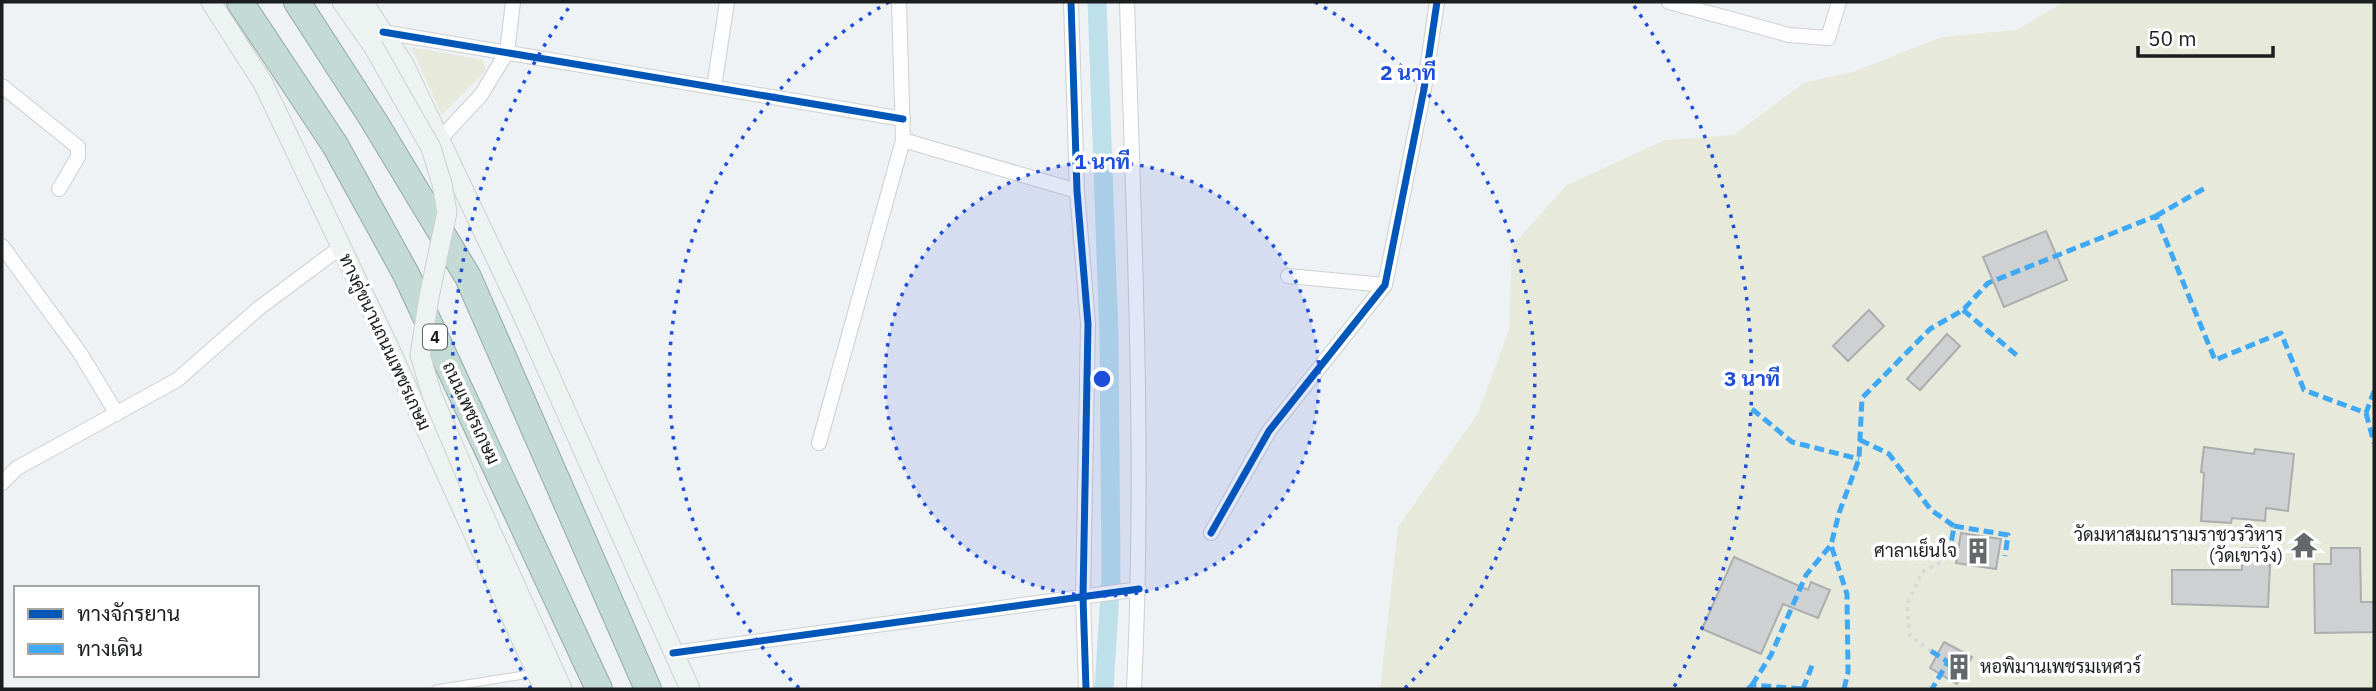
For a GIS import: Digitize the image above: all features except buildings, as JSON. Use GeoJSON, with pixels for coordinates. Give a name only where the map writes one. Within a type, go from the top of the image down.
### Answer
{"type":"FeatureCollection","features":[{"type":"Feature","properties":{"kind":"highway","name":"ถนนเพชรเกษม"},"geometry":{"type":"LineString","coordinates":[[240,2],[335,145],[406,274],[599,689]]}},
{"type":"Feature","properties":{"kind":"highway"},"geometry":{"type":"LineString","coordinates":[[297,2],[374,121],[468,277],[648,689]]}},
{"type":"Feature","properties":{"kind":"highway"},"geometry":{"type":"LineString","coordinates":[[569,508],[662,689]]}},
{"type":"Feature","properties":{"kind":"main road","name":"ทางคู่ขนานถนนเพชรเกษม"},"geometry":{"type":"LineString","coordinates":[[211,2],[262,83],[387,343],[540,681]]}},
{"type":"Feature","properties":{"kind":"main road"},"geometry":{"type":"LineString","coordinates":[[342,2],[404,64],[520,309],[690,689]]}},
{"type":"Feature","properties":{"kind":"main road"},"geometry":{"type":"LineString","coordinates":[[363,2],[431,148],[447,212],[420,355],[432,396],[562,689]]}},
{"type":"Feature","properties":{"kind":"street"},"geometry":{"type":"LineString","coordinates":[[440,139],[481,95],[507,52],[513,2]]}},
{"type":"Feature","properties":{"kind":"street"},"geometry":{"type":"LineString","coordinates":[[714,87],[727,2]]}},
{"type":"Feature","properties":{"kind":"street"},"geometry":{"type":"LineString","coordinates":[[819,443],[903,140],[899,2]]}},
{"type":"Feature","properties":{"kind":"street"},"geometry":{"type":"LineString","coordinates":[[1071,2],[1077,191],[1088,324],[1089,596],[1086,689]]}},
{"type":"Feature","properties":{"kind":"street"},"geometry":{"type":"LineString","coordinates":[[1127,2],[1138,359],[1133,590],[1134,689]]}},
{"type":"Feature","properties":{"kind":"street"},"geometry":{"type":"LineString","coordinates":[[1211,533],[1269,431],[1385,285],[1424,89],[1437,2]]}},
{"type":"Feature","properties":{"kind":"street"},"geometry":{"type":"LineString","coordinates":[[1669,2],[1789,35],[1828,38],[1839,2]]}},
{"type":"Feature","properties":{"kind":"street"},"geometry":{"type":"LineString","coordinates":[[378,39],[507,52],[904,119]]}},
{"type":"Feature","properties":{"kind":"street"},"geometry":{"type":"LineString","coordinates":[[2,86],[78,147],[78,157],[60,189]]}},
{"type":"Feature","properties":{"kind":"street"},"geometry":{"type":"LineString","coordinates":[[903,140],[1077,191]]}},
{"type":"Feature","properties":{"kind":"street"},"geometry":{"type":"LineString","coordinates":[[2,246],[80,353],[117,414]]}},
{"type":"Feature","properties":{"kind":"street"},"geometry":{"type":"LineString","coordinates":[[2,483],[17,468],[177,380],[259,308],[341,247]]}},
{"type":"Feature","properties":{"kind":"street"},"geometry":{"type":"LineString","coordinates":[[1289,276],[1385,285]]}},
{"type":"Feature","properties":{"kind":"street"},"geometry":{"type":"LineString","coordinates":[[673,653],[1133,590]]}},
{"type":"Feature","properties":{"kind":"lane"},"geometry":{"type":"LineString","coordinates":[[436,689],[540,681]]}},
{"type":"Feature","properties":{"kind":"path"},"geometry":{"type":"LineString","coordinates":[[1931,651],[1910,636],[1907,605],[1922,572],[1949,556]]}},
{"type":"Feature","properties":{"kind":"shaded area"},"geometry":{"type":"Polygon","coordinates":[[[2064,2],[2374,2],[2374,689],[1380,689],[1398,527],[1478,413],[1509,330],[1512,246],[1567,185],[1665,140],[1734,135],[1805,82],[1853,72],[1942,37],[2016,30],[2064,2]]]}},
{"type":"Feature","properties":{"kind":"shaded area"},"geometry":{"type":"Polygon","coordinates":[[[411,47],[483,60],[486,70],[442,115],[411,47]]]}},
{"type":"Feature","properties":{"kind":"waterway"},"geometry":{"type":"LineString","coordinates":[[1097,2],[1109,337],[1111,577],[1104,689]]}},
{"type":"Feature","properties":{"kind":"marked path"},"geometry":{"type":"LineString","coordinates":[[2156,216],[2205,188]]}},
{"type":"Feature","properties":{"kind":"marked path"},"geometry":{"type":"LineString","coordinates":[[1844,689],[1848,672],[1847,594],[1831,545],[1839,513],[1859,459],[1862,398],[1930,329],[1963,310],[1988,283],[2156,216],[2215,360],[2281,333],[2304,390],[2366,413],[2374,391]]}},
{"type":"Feature","properties":{"kind":"marked path"},"geometry":{"type":"LineString","coordinates":[[1963,310],[2020,358]]}},
{"type":"Feature","properties":{"kind":"marked path"},"geometry":{"type":"LineString","coordinates":[[1752,409],[1792,442],[1859,459]]}},
{"type":"Feature","properties":{"kind":"marked path"},"geometry":{"type":"LineString","coordinates":[[2366,413],[2374,443]]}},
{"type":"Feature","properties":{"kind":"marked path"},"geometry":{"type":"LineString","coordinates":[[1860,440],[1889,454],[1931,510],[1954,526],[1949,557]]}},
{"type":"Feature","properties":{"kind":"marked path"},"geometry":{"type":"LineString","coordinates":[[1954,526],[2008,535],[2005,556]]}},
{"type":"Feature","properties":{"kind":"marked path"},"geometry":{"type":"LineString","coordinates":[[1752,685],[1771,655],[1806,575],[1831,545]]}},
{"type":"Feature","properties":{"kind":"marked path"},"geometry":{"type":"LineString","coordinates":[[1931,651],[1948,662],[1932,689]]}},
{"type":"Feature","properties":{"kind":"marked path"},"geometry":{"type":"LineString","coordinates":[[1803,689],[1813,663]]}},
{"type":"Feature","properties":{"kind":"marked path"},"geometry":{"type":"LineString","coordinates":[[1748,689],[1752,685],[1803,689]]}},
{"type":"Feature","properties":{"kind":"cycle path"},"geometry":{"type":"LineString","coordinates":[[1071,2],[1077,191],[1088,324],[1083,597],[1086,689]]}},
{"type":"Feature","properties":{"kind":"cycle path"},"geometry":{"type":"LineString","coordinates":[[1211,533],[1269,431],[1385,285],[1424,89],[1437,2]]}},
{"type":"Feature","properties":{"kind":"cycle path"},"geometry":{"type":"LineString","coordinates":[[383,32],[903,119]]}},
{"type":"Feature","properties":{"kind":"cycle path"},"geometry":{"type":"LineString","coordinates":[[673,653],[1139,589]]}},
{"type":"Feature","properties":{"kind":"place","name":"วัดมหาสมณารามราชวรวิหาร (วัดเขาวัง)"},"geometry":{"type":"Point","coordinates":[2304,545]}},
{"type":"Feature","properties":{"kind":"place","name":"ศาลาเย็นใจ"},"geometry":{"type":"Point","coordinates":[1978,551]}},
{"type":"Feature","properties":{"kind":"place","name":"หอพิมานเพชรมเหศวร์"},"geometry":{"type":"Point","coordinates":[1959,667]}}]}
